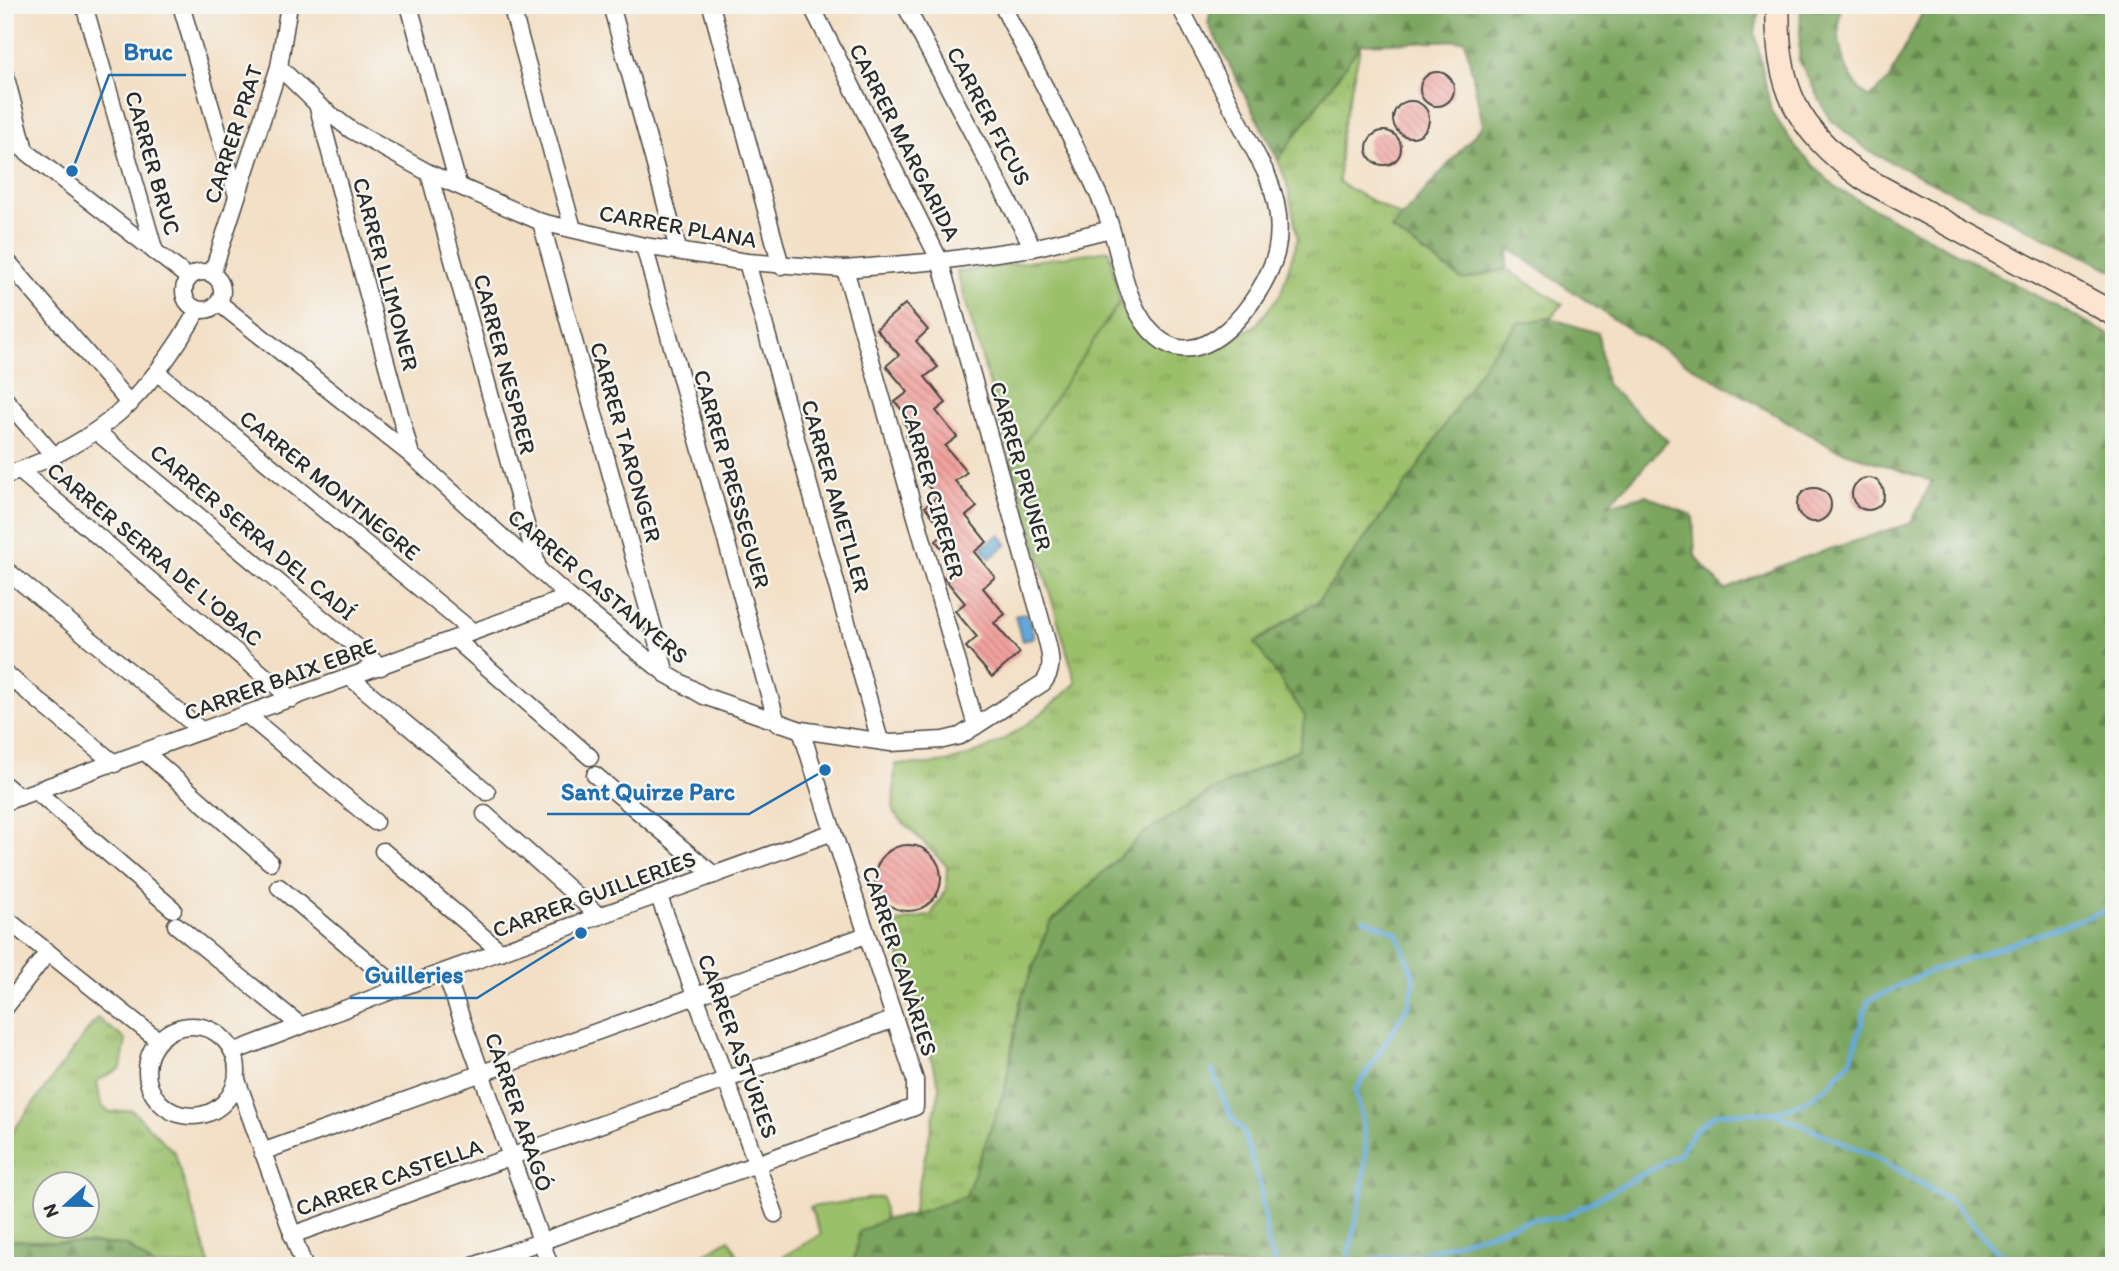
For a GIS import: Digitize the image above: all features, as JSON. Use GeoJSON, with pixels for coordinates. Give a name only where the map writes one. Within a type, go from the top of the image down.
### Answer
{"type":"FeatureCollection","features":[{"type":"Feature","properties":{"kind":"main road"},"geometry":{"type":"LineString","coordinates":[[1778,5],[1780,62],[1788,94],[1802,121],[1827,151],[1885,190],[2114,314]]}},
{"type":"Feature","properties":{"kind":"street","name":"CARRER BRUC"},"geometry":{"type":"LineString","coordinates":[[84,5],[155,252]]}},
{"type":"Feature","properties":{"kind":"street"},"geometry":{"type":"LineString","coordinates":[[181,5],[237,196]]}},
{"type":"Feature","properties":{"kind":"street","name":"CARRER PRAT"},"geometry":{"type":"LineString","coordinates":[[212,274],[279,67],[289,5]]}},
{"type":"Feature","properties":{"kind":"street"},"geometry":{"type":"LineString","coordinates":[[408,5],[458,184]]}},
{"type":"Feature","properties":{"kind":"street"},"geometry":{"type":"LineString","coordinates":[[511,5],[573,229]]}},
{"type":"Feature","properties":{"kind":"street"},"geometry":{"type":"LineString","coordinates":[[611,5],[678,249]]}},
{"type":"Feature","properties":{"kind":"street"},"geometry":{"type":"LineString","coordinates":[[711,5],[781,266]]}},
{"type":"Feature","properties":{"kind":"street","name":"CARRER MARGARIDA"},"geometry":{"type":"LineString","coordinates":[[811,5],[940,261]]}},
{"type":"Feature","properties":{"kind":"street","name":"CARRER FICUS"},"geometry":{"type":"LineString","coordinates":[[905,5],[1033,248]]}},
{"type":"Feature","properties":{"kind":"street"},"geometry":{"type":"LineString","coordinates":[[1002,5],[1103,205],[1138,311],[1150,330],[1168,343],[1185,347],[1203,345],[1222,335],[1256,299],[1276,251],[1278,230],[1274,193],[1180,5]]}},
{"type":"Feature","properties":{"kind":"street"},"geometry":{"type":"LineString","coordinates":[[1188,22],[1193,5]]}},
{"type":"Feature","properties":{"kind":"street","name":"CARRER PLANA"},"geometry":{"type":"LineString","coordinates":[[279,67],[317,104],[351,130],[429,173],[541,222],[644,246],[678,249],[747,262],[845,270],[940,261],[1033,248],[1111,229]]}},
{"type":"Feature","properties":{"kind":"street"},"geometry":{"type":"LineString","coordinates":[[5,74],[25,150]]}},
{"type":"Feature","properties":{"kind":"street","name":"CARRER LLIMONER"},"geometry":{"type":"LineString","coordinates":[[317,104],[411,456]]}},
{"type":"Feature","properties":{"kind":"street"},"geometry":{"type":"LineString","coordinates":[[5,135],[188,278]]}},
{"type":"Feature","properties":{"kind":"street","name":"CARRER NESPRER"},"geometry":{"type":"LineString","coordinates":[[429,173],[538,568]]}},
{"type":"Feature","properties":{"kind":"street","name":"CARRER TARONGER"},"geometry":{"type":"LineString","coordinates":[[541,222],[666,674]]}},
{"type":"Feature","properties":{"kind":"street","name":"CARRER PRESSEGUER"},"geometry":{"type":"LineString","coordinates":[[644,246],[777,723]]}},
{"type":"Feature","properties":{"kind":"street","name":"CARRER PRUNER"},"geometry":{"type":"LineString","coordinates":[[940,261],[1048,645],[1051,662],[1049,676],[1043,683]]}},
{"type":"Feature","properties":{"kind":"street"},"geometry":{"type":"LineString","coordinates":[[8,262],[130,404]]}},
{"type":"Feature","properties":{"kind":"street","name":"CARRER AMETLLER"},"geometry":{"type":"LineString","coordinates":[[747,262],[880,741]]}},
{"type":"Feature","properties":{"kind":"street","name":"CARRER CIRERER"},"geometry":{"type":"LineString","coordinates":[[845,270],[976,726]]}},
{"type":"Feature","properties":{"kind":"street"},"geometry":{"type":"LineString","coordinates":[[199,272],[212,274],[221,284],[219,303],[210,310],[198,310],[185,297],[188,278],[199,272]]}},
{"type":"Feature","properties":{"kind":"street","name":"CARRER CASTANYERS"},"geometry":{"type":"LineString","coordinates":[[219,303],[411,456],[569,597],[666,674],[704,696],[801,730],[880,741],[943,740],[960,736],[1043,683]]}},
{"type":"Feature","properties":{"kind":"street"},"geometry":{"type":"LineString","coordinates":[[13,474],[54,456],[97,432],[130,404],[159,374],[198,310]]}},
{"type":"Feature","properties":{"kind":"street","name":"CARRER MONTNEGRE"},"geometry":{"type":"LineString","coordinates":[[159,374],[472,632]]}},
{"type":"Feature","properties":{"kind":"street"},"geometry":{"type":"LineString","coordinates":[[5,399],[54,456]]}},
{"type":"Feature","properties":{"kind":"street","name":"CARRER SERRA DEL CADÍ"},"geometry":{"type":"LineString","coordinates":[[97,432],[381,667]]}},
{"type":"Feature","properties":{"kind":"street","name":"CARRER SERRA DE L'OBAC"},"geometry":{"type":"LineString","coordinates":[[13,474],[292,699]]}},
{"type":"Feature","properties":{"kind":"street"},"geometry":{"type":"LineString","coordinates":[[5,569],[202,732]]}},
{"type":"Feature","properties":{"kind":"street","name":"CARRER BAIX EBRE"},"geometry":{"type":"LineString","coordinates":[[12,799],[115,764],[569,597]]}},
{"type":"Feature","properties":{"kind":"street"},"geometry":{"type":"LineString","coordinates":[[455,639],[590,757]]}},
{"type":"Feature","properties":{"kind":"street"},"geometry":{"type":"LineString","coordinates":[[5,673],[115,764]]}},
{"type":"Feature","properties":{"kind":"street"},"geometry":{"type":"LineString","coordinates":[[351,678],[487,792]]}},
{"type":"Feature","properties":{"kind":"street"},"geometry":{"type":"LineString","coordinates":[[246,714],[375,822]]}},
{"type":"Feature","properties":{"kind":"street"},"geometry":{"type":"LineString","coordinates":[[801,730],[833,832]]}},
{"type":"Feature","properties":{"kind":"street"},"geometry":{"type":"LineString","coordinates":[[145,752],[270,862]]}},
{"type":"Feature","properties":{"kind":"street"},"geometry":{"type":"LineString","coordinates":[[595,775],[713,874]]}},
{"type":"Feature","properties":{"kind":"street"},"geometry":{"type":"LineString","coordinates":[[5,785],[12,799]]}},
{"type":"Feature","properties":{"kind":"street"},"geometry":{"type":"LineString","coordinates":[[36,790],[300,1026]]}},
{"type":"Feature","properties":{"kind":"street"},"geometry":{"type":"LineString","coordinates":[[485,814],[599,916]]}},
{"type":"Feature","properties":{"kind":"street","name":"CARRER GUILLERIES"},"geometry":{"type":"LineString","coordinates":[[233,1052],[399,988],[833,832]]}},
{"type":"Feature","properties":{"kind":"street","name":"CARRER CANÀRIES"},"geometry":{"type":"LineString","coordinates":[[757,1164],[915,1107],[915,1080],[833,832]]}},
{"type":"Feature","properties":{"kind":"street"},"geometry":{"type":"LineString","coordinates":[[383,851],[501,952]]}},
{"type":"Feature","properties":{"kind":"street"},"geometry":{"type":"LineString","coordinates":[[279,887],[399,988]]}},
{"type":"Feature","properties":{"kind":"street","name":"CARRER ASTÚRIES"},"geometry":{"type":"LineString","coordinates":[[658,894],[775,1214]]}},
{"type":"Feature","properties":{"kind":"street"},"geometry":{"type":"LineString","coordinates":[[5,918],[158,1040]]}},
{"type":"Feature","properties":{"kind":"street"},"geometry":{"type":"LineString","coordinates":[[262,1152],[866,935]]}},
{"type":"Feature","properties":{"kind":"street"},"geometry":{"type":"LineString","coordinates":[[5,1008],[48,952]]}},
{"type":"Feature","properties":{"kind":"street","name":"CARRER ARAGÓ"},"geometry":{"type":"LineString","coordinates":[[445,972],[550,1266]]}},
{"type":"Feature","properties":{"kind":"street","name":"CARRER CASTELLA"},"geometry":{"type":"LineString","coordinates":[[292,1235],[726,1082],[895,1019]]}},
{"type":"Feature","properties":{"kind":"street"},"geometry":{"type":"LineString","coordinates":[[237,1080],[233,1091],[219,1108],[196,1118],[170,1112],[158,1102],[148,1085],[147,1060],[158,1040],[176,1028],[208,1028],[226,1040],[233,1052],[237,1080],[304,1266]]}},
{"type":"Feature","properties":{"kind":"street"},"geometry":{"type":"LineString","coordinates":[[472,1266],[757,1164]]}},
{"type":"Feature","properties":{"kind":"green space"},"geometry":{"type":"Polygon","coordinates":[[[1212,5],[1760,5],[1755,33],[1771,111],[1797,149],[1837,189],[2114,337],[2114,1266],[853,1266],[859,1232],[885,1219],[912,1215],[966,1196],[1005,1089],[1020,1002],[1050,923],[1144,833],[1212,791],[1299,749],[1305,716],[1255,643],[1319,600],[1417,469],[1489,356],[1519,323],[1550,318],[1598,333],[1606,384],[1668,441],[1608,505],[1646,495],[1693,516],[1695,556],[1725,590],[1793,561],[1911,523],[1932,481],[1833,448],[1634,333],[1510,249],[1506,269],[1463,280],[1391,229],[1483,125],[1465,40],[1361,44],[1278,160],[1208,23],[1212,5]]]}},
{"type":"Feature","properties":{"kind":"green space"},"geometry":{"type":"Polygon","coordinates":[[[1801,5],[1841,5],[1839,31],[1842,56],[1852,78],[1868,98],[1889,80],[1926,5],[2114,5],[2114,271],[1870,152],[1829,118],[1799,60],[1801,5]]]}},
{"type":"Feature","properties":{"kind":"green space"},"geometry":{"type":"Polygon","coordinates":[[[1361,44],[1341,134],[1339,183],[1402,217],[1392,229],[1463,280],[1506,269],[1563,304],[1550,318],[1519,323],[1489,356],[1417,469],[1319,600],[1255,642],[1305,716],[1299,749],[1212,791],[1144,833],[1050,923],[1020,1002],[1005,1089],[966,1196],[912,1215],[940,1088],[890,924],[931,915],[946,889],[947,866],[893,812],[895,764],[939,763],[958,759],[995,744],[1030,722],[1076,683],[1012,462],[1120,301],[1138,326],[1191,354],[1218,348],[1256,325],[1281,293],[1298,238],[1287,184],[1278,160],[1361,44]]]}},
{"type":"Feature","properties":{"kind":"green space"},"geometry":{"type":"Polygon","coordinates":[[[1109,250],[1120,301],[1012,462],[957,272],[1109,250]]]}},
{"type":"Feature","properties":{"kind":"green space"},"geometry":{"type":"Polygon","coordinates":[[[97,1018],[126,1040],[121,1068],[97,1081],[101,1105],[110,1112],[132,1110],[175,1153],[210,1266],[153,1266],[126,1245],[5,1240],[5,1142],[97,1018]]]}},
{"type":"Feature","properties":{"kind":"green space"},"geometry":{"type":"Polygon","coordinates":[[[882,1197],[885,1219],[859,1232],[853,1266],[767,1266],[821,1234],[810,1207],[882,1197]]]}},
{"type":"Feature","properties":{"kind":"green space"},"geometry":{"type":"Polygon","coordinates":[[[729,1239],[744,1266],[685,1266],[729,1239]]]}},
{"type":"Feature","properties":{"kind":"green space"},"geometry":{"type":"Polygon","coordinates":[[[5,1240],[126,1245],[153,1266],[5,1266],[5,1240]]]}},
{"type":"Feature","properties":{"kind":"water"},"geometry":{"type":"Polygon","coordinates":[[[1000,534],[1007,544],[990,558],[982,548],[1000,534]]]}},
{"type":"Feature","properties":{"kind":"water"},"geometry":{"type":"Polygon","coordinates":[[[1027,613],[1034,637],[1022,641],[1015,616],[1027,613]]]}},
{"type":"Feature","properties":{"kind":"building"},"geometry":{"type":"Polygon","coordinates":[[[1437,72],[1449,77],[1454,89],[1449,101],[1437,106],[1425,101],[1420,89],[1425,77],[1437,72]]]}},
{"type":"Feature","properties":{"kind":"building"},"geometry":{"type":"Polygon","coordinates":[[[1411,101],[1424,106],[1429,119],[1424,132],[1411,137],[1398,132],[1393,119],[1398,106],[1411,101]]]}},
{"type":"Feature","properties":{"kind":"building"},"geometry":{"type":"Polygon","coordinates":[[[1384,131],[1396,136],[1401,148],[1396,160],[1384,165],[1372,160],[1367,148],[1372,136],[1384,131]]]}},
{"type":"Feature","properties":{"kind":"building"},"geometry":{"type":"Polygon","coordinates":[[[905,304],[928,330],[916,341],[938,367],[925,377],[946,403],[936,411],[957,437],[945,446],[967,472],[955,481],[977,507],[966,516],[987,542],[974,552],[995,577],[983,588],[1005,614],[994,623],[1020,653],[992,677],[966,647],[977,637],[955,611],[965,603],[944,578],[957,567],[936,541],[946,532],[925,507],[937,497],[916,471],[926,462],[906,436],[911,432],[903,422],[908,417],[895,402],[908,392],[886,366],[899,355],[876,329],[905,304]]]}},
{"type":"Feature","properties":{"kind":"building"},"geometry":{"type":"Polygon","coordinates":[[[1868,478],[1879,483],[1884,494],[1879,505],[1868,510],[1857,505],[1852,494],[1857,483],[1868,478]]]}},
{"type":"Feature","properties":{"kind":"building"},"geometry":{"type":"Polygon","coordinates":[[[1814,488],[1826,493],[1831,505],[1826,517],[1814,522],[1802,517],[1797,505],[1802,493],[1814,488]]]}},
{"type":"Feature","properties":{"kind":"building"},"geometry":{"type":"Polygon","coordinates":[[[908,845],[921,847],[931,855],[939,865],[939,891],[931,901],[921,909],[908,911],[895,909],[885,901],[877,891],[875,878],[877,865],[885,855],[895,847],[908,845]]]}},
{"type":"Feature","properties":{"kind":"waterway"},"geometry":{"type":"LineString","coordinates":[[1358,1266],[1378,1258],[1411,1257],[1533,1219],[1562,1218],[1678,1155],[1695,1130],[1718,1113],[1772,1113],[1805,1102],[1828,1086],[1851,1060],[1868,1001],[1926,973],[2114,908]]}},
{"type":"Feature","properties":{"kind":"waterway"},"geometry":{"type":"LineString","coordinates":[[1346,1266],[1364,1179],[1365,1137],[1355,1092],[1409,1004],[1415,980],[1397,933],[1364,919]]}},
{"type":"Feature","properties":{"kind":"waterway"},"geometry":{"type":"LineString","coordinates":[[1212,1070],[1230,1115],[1243,1131],[1260,1185],[1269,1251],[1279,1266]]}},
{"type":"Feature","properties":{"kind":"waterway"},"geometry":{"type":"LineString","coordinates":[[1774,1113],[1880,1159],[1955,1204],[1997,1251],[2025,1266]]}},
{"type":"Feature","properties":{"kind":"place","name":"Bruc"},"geometry":{"type":"Point","coordinates":[72,171]}},
{"type":"Feature","properties":{"kind":"place","name":"Sant Quirze Parc"},"geometry":{"type":"Point","coordinates":[825,770]}},
{"type":"Feature","properties":{"kind":"place","name":"Guilleries"},"geometry":{"type":"Point","coordinates":[581,933]}}]}
